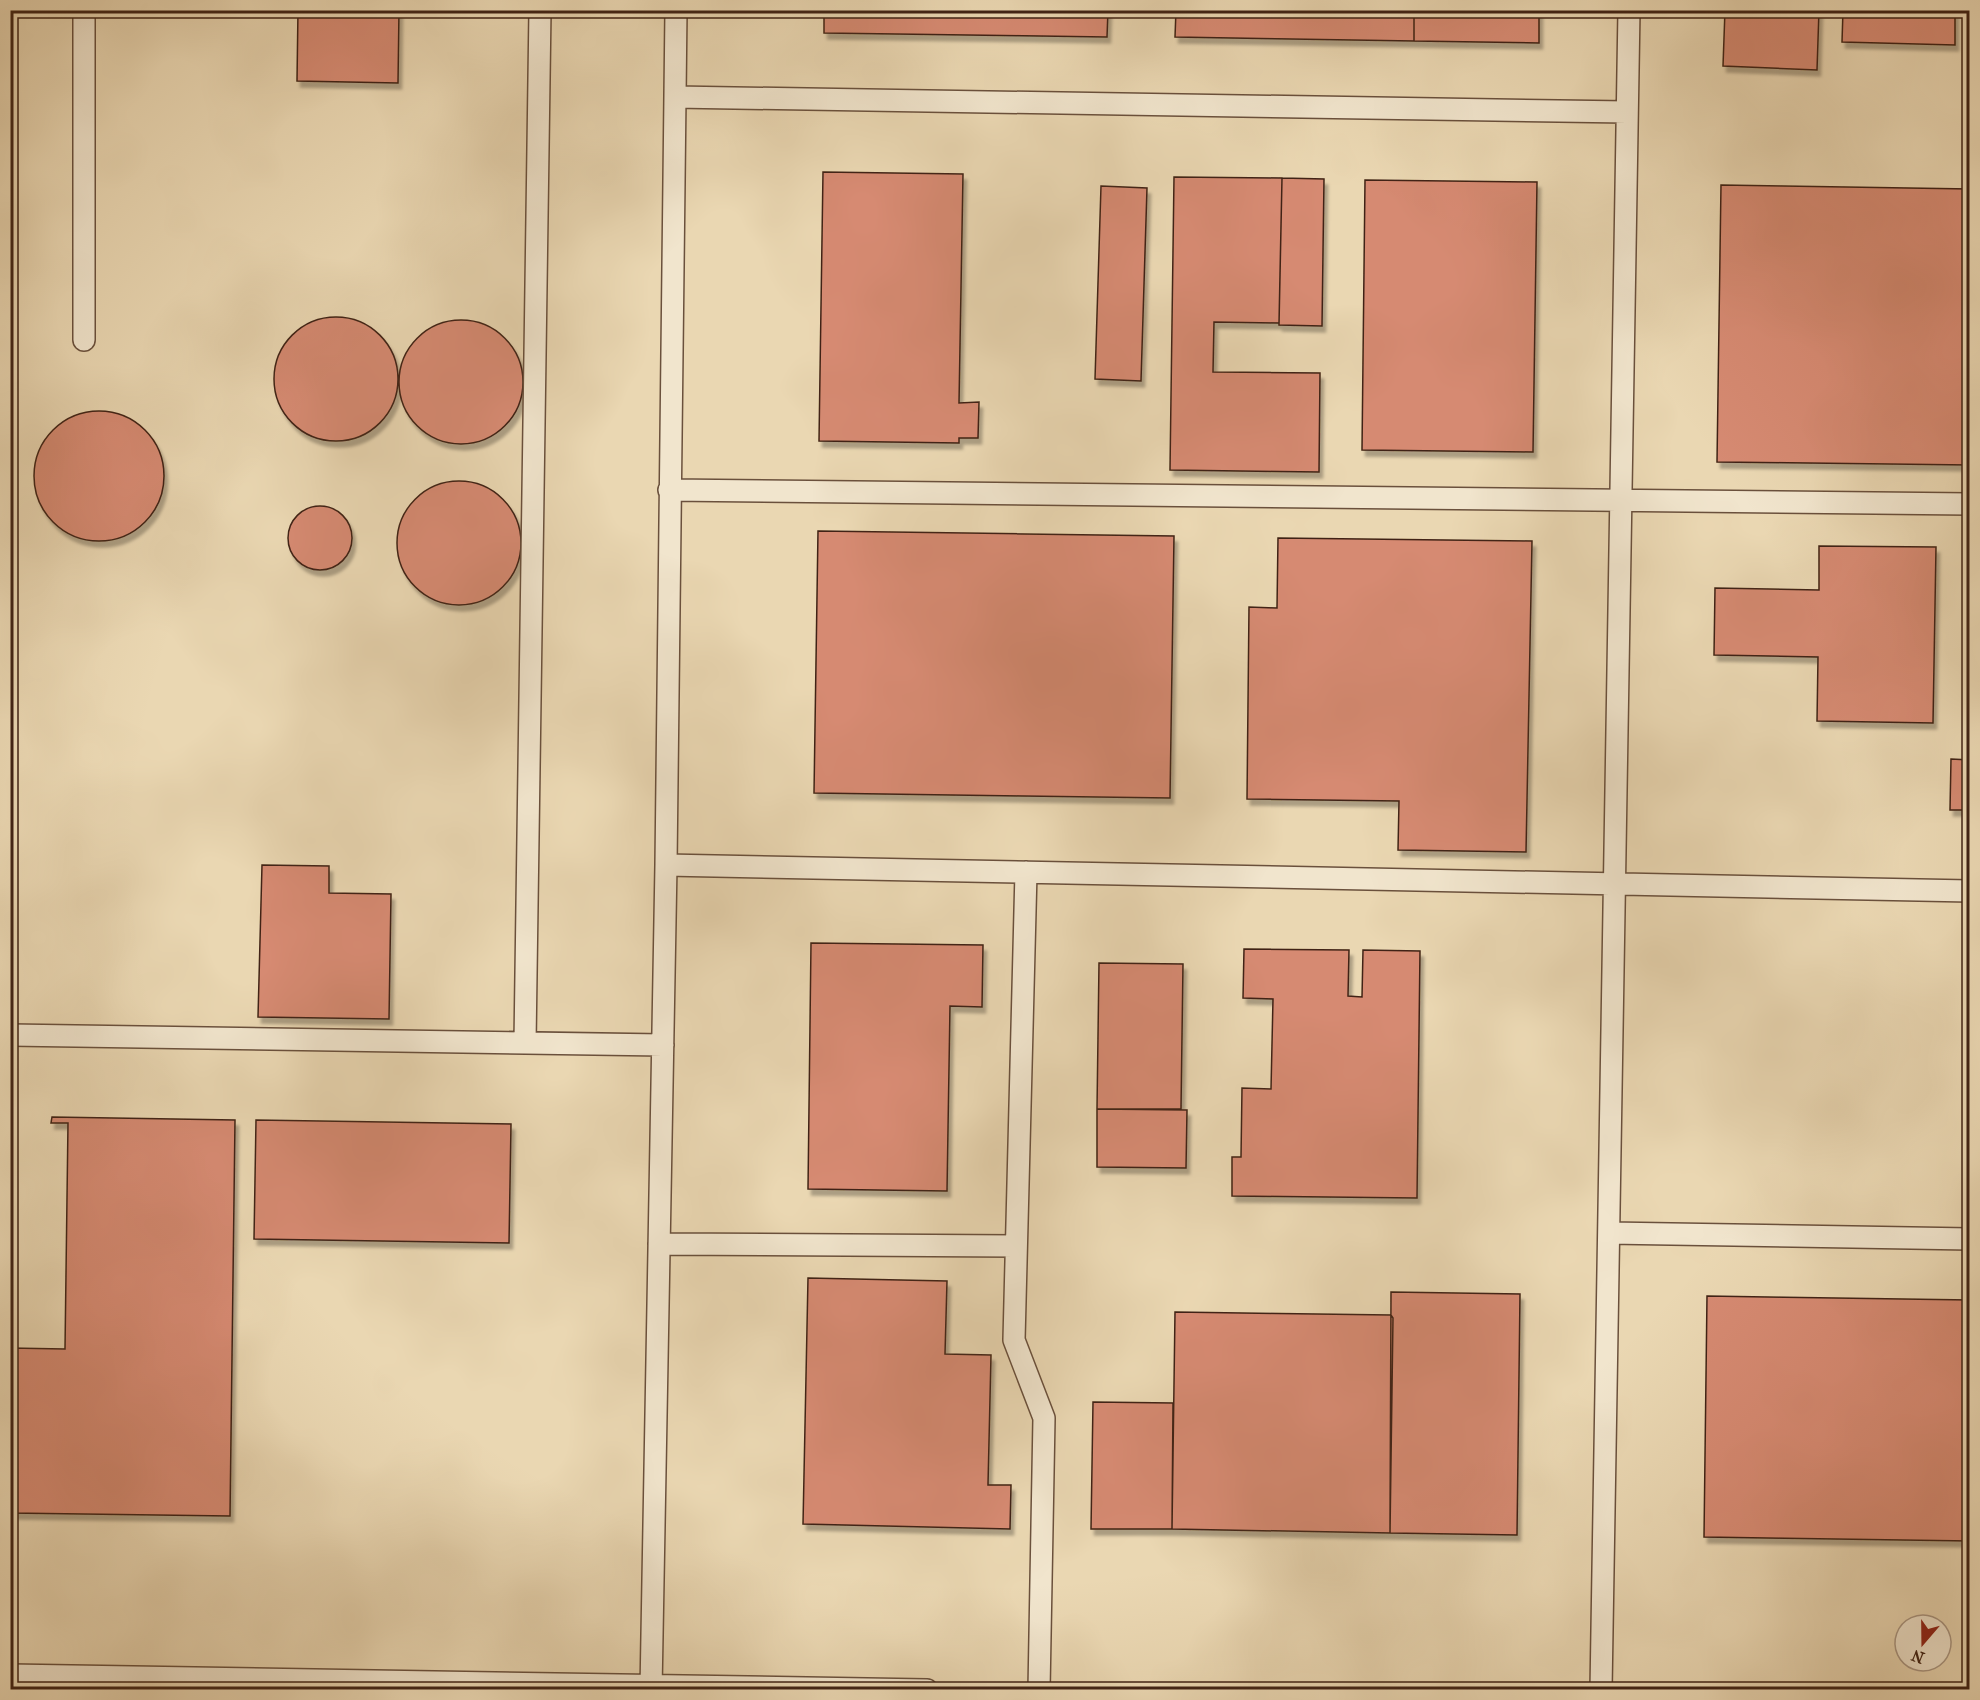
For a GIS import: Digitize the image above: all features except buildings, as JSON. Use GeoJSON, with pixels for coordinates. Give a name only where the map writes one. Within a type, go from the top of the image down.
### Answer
{"type":"FeatureCollection","features":[{"type":"Feature","properties":{"kind":"lane"},"geometry":{"type":"LineString","coordinates":[[84,10],[84,340]]}},
{"type":"Feature","properties":{"kind":"lane"},"geometry":{"type":"LineString","coordinates":[[525,1043],[540,10]]}},
{"type":"Feature","properties":{"kind":"lane"},"geometry":{"type":"LineString","coordinates":[[651,1687],[666,865],[676,10]]}},
{"type":"Feature","properties":{"kind":"lane"},"geometry":{"type":"LineString","coordinates":[[1601,1689],[1629,10]]}},
{"type":"Feature","properties":{"kind":"lane"},"geometry":{"type":"LineString","coordinates":[[675,97],[1627,112]]}},
{"type":"Feature","properties":{"kind":"lane"},"geometry":{"type":"LineString","coordinates":[[669,490],[1970,504]]}},
{"type":"Feature","properties":{"kind":"lane"},"geometry":{"type":"LineString","coordinates":[[666,865],[1970,891]]}},
{"type":"Feature","properties":{"kind":"lane"},"geometry":{"type":"LineString","coordinates":[[1026,872],[1014,1340],[1044,1418],[1039,1689]]}},
{"type":"Feature","properties":{"kind":"lane"},"geometry":{"type":"LineString","coordinates":[[10,1035],[663,1045]]}},
{"type":"Feature","properties":{"kind":"lane"},"geometry":{"type":"LineString","coordinates":[[1609,1233],[1970,1239]]}},
{"type":"Feature","properties":{"kind":"lane"},"geometry":{"type":"LineString","coordinates":[[659,1244],[1016,1246]]}},
{"type":"Feature","properties":{"kind":"lane"},"geometry":{"type":"LineString","coordinates":[[10,1675],[263,1684],[927,1689]]}}]}
